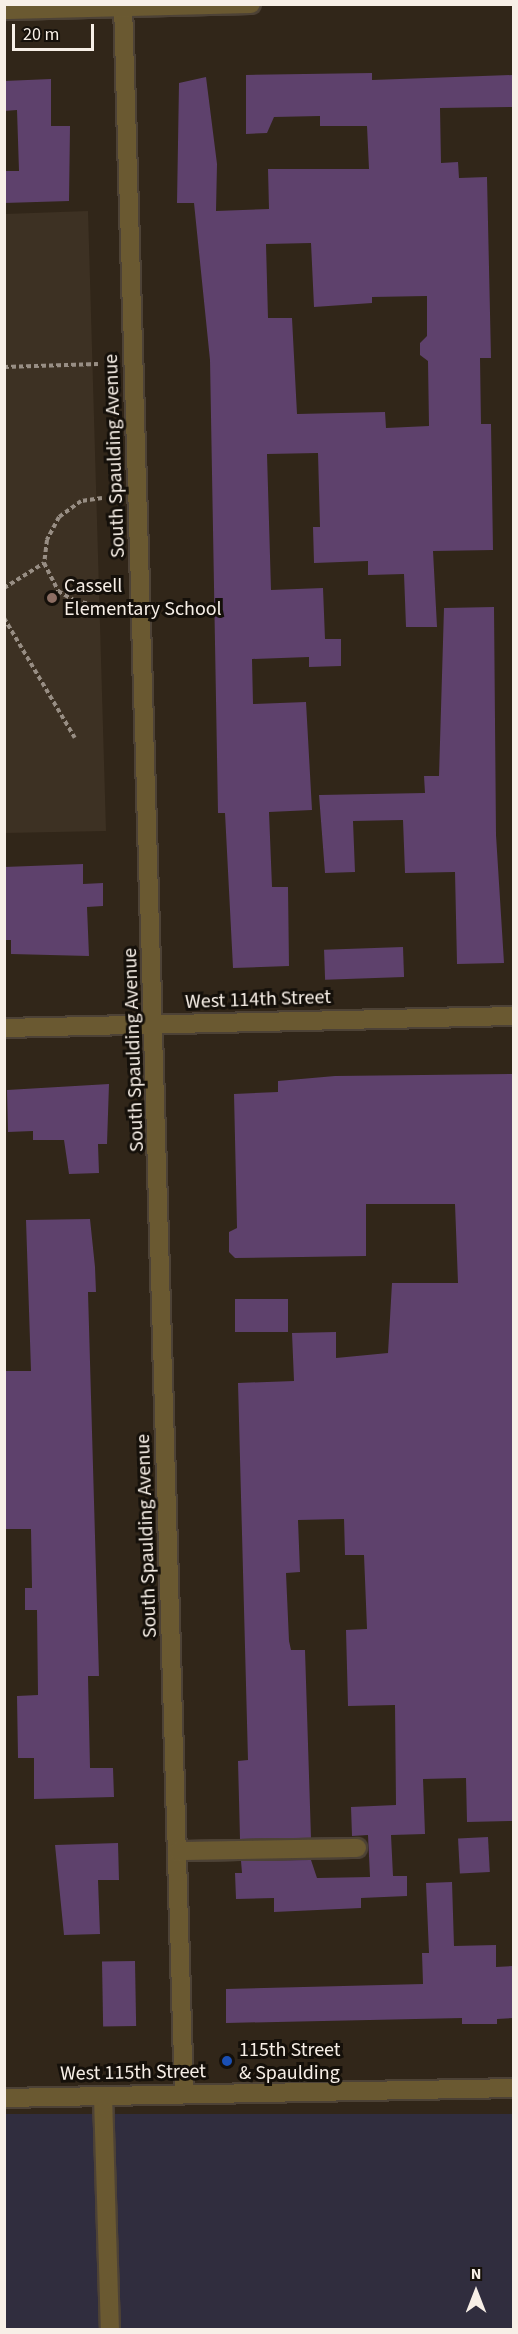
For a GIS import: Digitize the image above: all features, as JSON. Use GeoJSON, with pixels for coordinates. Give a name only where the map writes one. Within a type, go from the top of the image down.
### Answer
{"type":"FeatureCollection","features":[{"type":"Feature","properties":{"kind":"street"},"geometry":{"type":"LineString","coordinates":[[4,10],[251,4]]}},
{"type":"Feature","properties":{"kind":"street","name":"South Spaulding Avenue"},"geometry":{"type":"LineString","coordinates":[[123,6],[156,1025],[184,2094]]}},
{"type":"Feature","properties":{"kind":"street","name":"West 114th Street"},"geometry":{"type":"LineString","coordinates":[[4,1028],[513,1016]]}},
{"type":"Feature","properties":{"kind":"street"},"geometry":{"type":"LineString","coordinates":[[178,1851],[357,1848]]}},
{"type":"Feature","properties":{"kind":"street","name":"West 115th Street"},"geometry":{"type":"LineString","coordinates":[[4,2098],[513,2088]]}},
{"type":"Feature","properties":{"kind":"street"},"geometry":{"type":"LineString","coordinates":[[103,2096],[110,2330]]}},
{"type":"Feature","properties":{"kind":"path"},"geometry":{"type":"LineString","coordinates":[[4,366],[98,364]]}},
{"type":"Feature","properties":{"kind":"path"},"geometry":{"type":"LineString","coordinates":[[102,498],[81,501],[58,518],[47,540],[44,563],[58,591],[75,601],[105,607]]}},
{"type":"Feature","properties":{"kind":"path"},"geometry":{"type":"LineString","coordinates":[[4,588],[44,563]]}},
{"type":"Feature","properties":{"kind":"path"},"geometry":{"type":"LineString","coordinates":[[4,618],[75,738]]}},
{"type":"Feature","properties":{"kind":"shaded area","name":"Cassell Elementary School"},"geometry":{"type":"Polygon","coordinates":[[[88,211],[106,831],[5,833],[5,214],[88,211]]]}},
{"type":"Feature","properties":{"kind":"shaded area"},"geometry":{"type":"Polygon","coordinates":[[[4,2114],[513,2114],[513,2329],[4,2329],[4,2114]]]}},
{"type":"Feature","properties":{"kind":"building"},"geometry":{"type":"Polygon","coordinates":[[[372,73],[372,80],[513,75],[513,107],[440,108],[441,163],[458,162],[459,178],[487,177],[491,358],[480,358],[481,424],[491,424],[493,550],[433,551],[437,627],[406,627],[404,574],[368,575],[368,561],[314,563],[313,527],[320,527],[318,453],[267,454],[271,590],[323,588],[325,639],[341,639],[341,666],[309,667],[309,657],[252,659],[253,704],[306,702],[312,810],[269,812],[272,887],[288,887],[289,966],[233,968],[225,813],[218,813],[210,360],[194,203],[177,203],[179,83],[206,77],[217,164],[216,211],[269,209],[268,169],[369,169],[367,126],[320,126],[320,116],[274,117],[267,133],[246,134],[246,75],[372,73]],[[311,243],[266,244],[268,318],[292,318],[297,414],[385,412],[386,428],[429,426],[428,361],[420,355],[420,343],[427,336],[427,296],[372,297],[372,303],[314,307],[311,243]]]}},
{"type":"Feature","properties":{"kind":"building"},"geometry":{"type":"Polygon","coordinates":[[[51,79],[51,126],[70,126],[69,201],[4,203],[4,171],[19,171],[17,110],[4,111],[4,81],[51,79]]]}},
{"type":"Feature","properties":{"kind":"building"},"geometry":{"type":"Polygon","coordinates":[[[494,607],[496,835],[504,963],[457,964],[455,872],[405,873],[403,820],[353,821],[355,872],[325,873],[319,795],[425,793],[424,776],[439,776],[444,608],[494,607]]]}},
{"type":"Feature","properties":{"kind":"building"},"geometry":{"type":"Polygon","coordinates":[[[83,864],[83,884],[103,883],[103,906],[87,907],[89,956],[11,954],[11,940],[4,940],[4,867],[83,864]]]}},
{"type":"Feature","properties":{"kind":"building"},"geometry":{"type":"Polygon","coordinates":[[[403,947],[404,977],[325,980],[324,950],[403,947]]]}},
{"type":"Feature","properties":{"kind":"building"},"geometry":{"type":"Polygon","coordinates":[[[513,1074],[513,1821],[467,1822],[466,1778],[423,1779],[425,1834],[391,1835],[393,1876],[407,1876],[407,1896],[361,1898],[361,1908],[274,1912],[274,1898],[236,1899],[235,1873],[242,1873],[241,1861],[311,1860],[317,1878],[370,1877],[368,1835],[352,1836],[351,1807],[396,1805],[395,1705],[348,1706],[346,1630],[367,1629],[364,1555],[345,1555],[344,1519],[298,1520],[300,1572],[286,1573],[291,1650],[305,1650],[311,1838],[240,1839],[238,1761],[248,1760],[238,1383],[294,1381],[292,1333],[336,1332],[336,1358],[388,1353],[392,1283],[458,1283],[455,1204],[366,1204],[366,1256],[235,1258],[229,1252],[229,1232],[237,1228],[234,1094],[278,1092],[278,1081],[335,1076],[513,1074]]]}},
{"type":"Feature","properties":{"kind":"building"},"geometry":{"type":"Polygon","coordinates":[[[109,1084],[107,1144],[98,1144],[99,1173],[69,1174],[64,1140],[33,1140],[33,1131],[8,1132],[7,1090],[109,1084]]]}},
{"type":"Feature","properties":{"kind":"building"},"geometry":{"type":"Polygon","coordinates":[[[90,1219],[96,1292],[88,1292],[99,1676],[88,1676],[90,1768],[113,1768],[114,1797],[34,1799],[34,1758],[18,1758],[17,1696],[38,1695],[37,1610],[25,1610],[25,1588],[32,1588],[31,1529],[4,1529],[4,1371],[31,1371],[26,1220],[90,1219]]]}},
{"type":"Feature","properties":{"kind":"building"},"geometry":{"type":"Polygon","coordinates":[[[235,1299],[288,1299],[288,1332],[235,1332],[235,1299]]]}},
{"type":"Feature","properties":{"kind":"building"},"geometry":{"type":"Polygon","coordinates":[[[488,1837],[490,1872],[460,1874],[458,1839],[488,1837]]]}},
{"type":"Feature","properties":{"kind":"building"},"geometry":{"type":"Polygon","coordinates":[[[118,1843],[119,1880],[98,1880],[100,1934],[64,1935],[55,1845],[118,1843]]]}},
{"type":"Feature","properties":{"kind":"building"},"geometry":{"type":"Polygon","coordinates":[[[452,1882],[454,1946],[496,1945],[496,1967],[513,1966],[513,2018],[497,2019],[497,2024],[462,2024],[462,2018],[226,2023],[226,1989],[423,1984],[422,1953],[429,1953],[426,1883],[452,1882]]]}},
{"type":"Feature","properties":{"kind":"building"},"geometry":{"type":"Polygon","coordinates":[[[135,1961],[136,2026],[103,2027],[102,1962],[135,1961]]]}},
{"type":"Feature","properties":{"kind":"place","name":"Cassell Elementary School"},"geometry":{"type":"Point","coordinates":[52,598]}},
{"type":"Feature","properties":{"kind":"place","name":"115th Street & Spaulding"},"geometry":{"type":"Point","coordinates":[227,2061]}}]}
